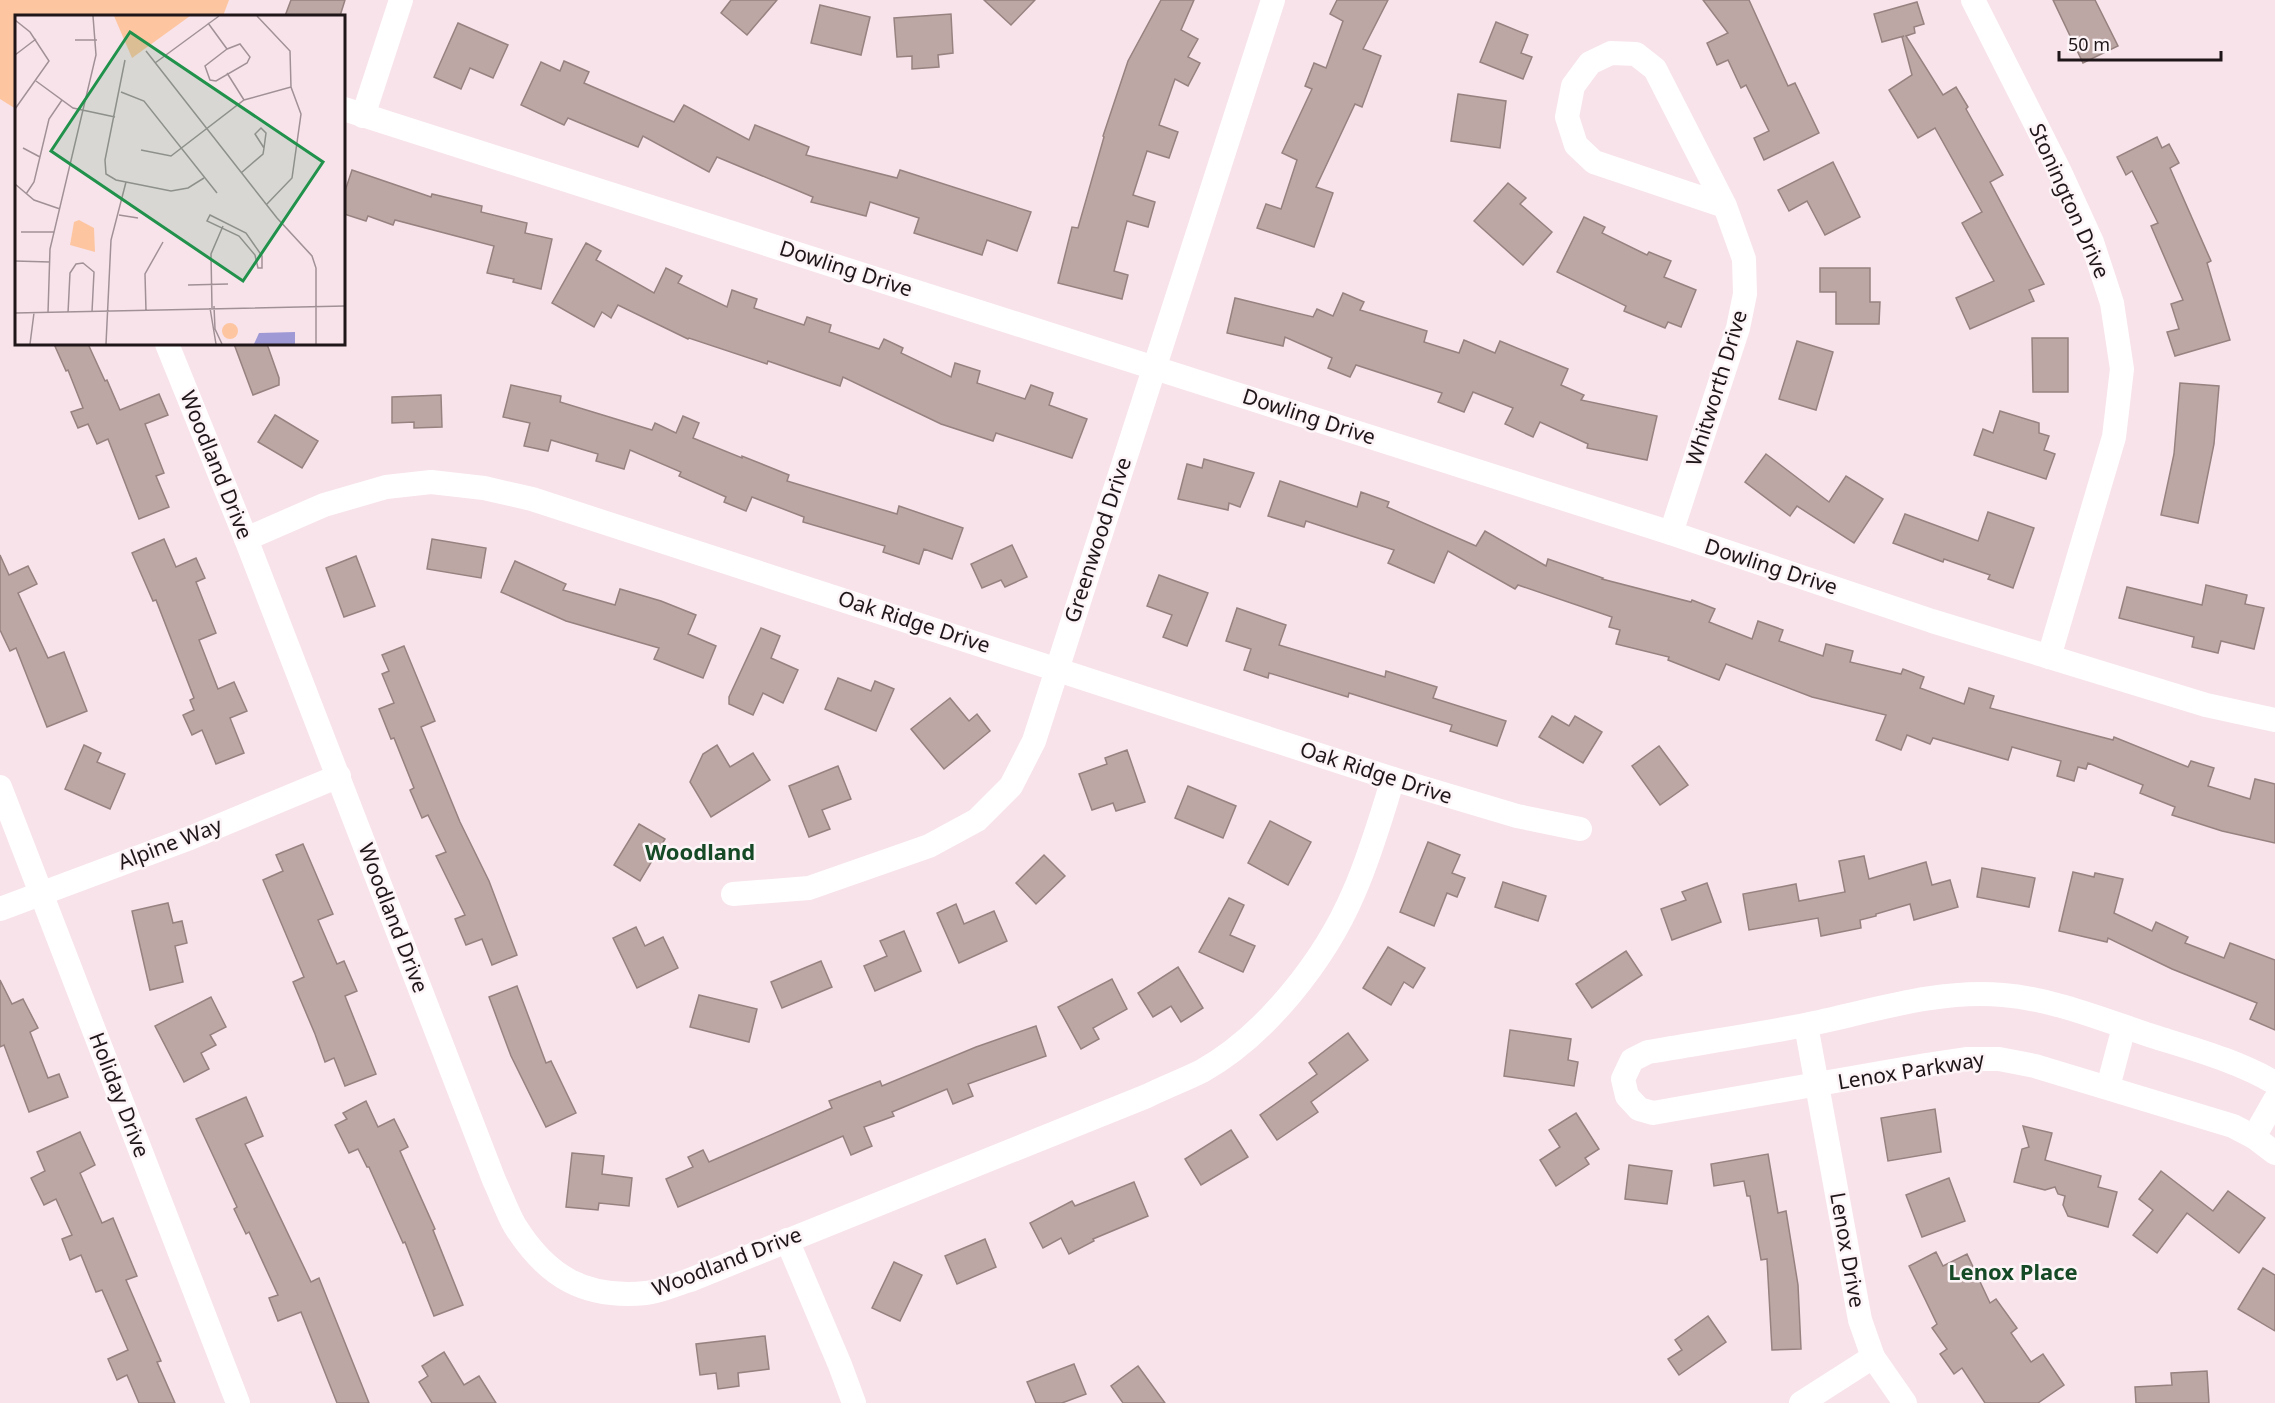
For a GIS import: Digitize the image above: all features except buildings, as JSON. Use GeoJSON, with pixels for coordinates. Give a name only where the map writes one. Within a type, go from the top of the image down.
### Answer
{"type":"FeatureCollection","features":[{"type":"Feature","properties":{"kind":"street"},"geometry":{"type":"LineString","coordinates":[[353,113],[401,0]]}},
{"type":"Feature","properties":{"kind":"street","name":"Greenwood Drive"},"geometry":{"type":"LineString","coordinates":[[733,894],[809,888],[929,846],[976,820],[1011,786],[1034,741],[1273,0]]}},
{"type":"Feature","properties":{"kind":"street","name":"Stonington Drive"},"geometry":{"type":"LineString","coordinates":[[1973,0],[2060,172],[2092,242],[2112,303],[2122,369],[2114,437],[2049,657]]}},
{"type":"Feature","properties":{"kind":"street","name":"Whitworth Drive"},"geometry":{"type":"LineString","coordinates":[[1671,533],[1738,328],[1745,294],[1744,259],[1725,206],[1655,69],[1636,54],[1611,53],[1590,63],[1573,86],[1567,117],[1576,145],[1594,162],[1725,206]]}},
{"type":"Feature","properties":{"kind":"street","name":"Dowling Drive"},"geometry":{"type":"LineString","coordinates":[[353,113],[1671,533],[1932,621],[2206,705],[2275,720]]}},
{"type":"Feature","properties":{"kind":"street","name":"Woodland Drive"},"geometry":{"type":"LineString","coordinates":[[167,345],[339,776],[494,1180],[515,1226],[543,1263],[575,1286],[613,1294],[648,1293],[690,1280],[1148,1096],[1202,1070],[1251,1036],[1288,998],[1324,948],[1354,893],[1393,779]]}},
{"type":"Feature","properties":{"kind":"street","name":"Oak Ridge Drive"},"geometry":{"type":"LineString","coordinates":[[246,539],[324,505],[386,488],[431,482],[484,488],[532,499],[1393,779],[1517,816],[1580,829]]}},
{"type":"Feature","properties":{"kind":"street","name":"Alpine Way"},"geometry":{"type":"LineString","coordinates":[[0,909],[190,838],[339,776]]}},
{"type":"Feature","properties":{"kind":"street","name":"Holiday Drive"},"geometry":{"type":"LineString","coordinates":[[0,787],[238,1403]]}},
{"type":"Feature","properties":{"kind":"street","name":"Lenox Parkway"},"geometry":{"type":"LineString","coordinates":[[2275,1083],[2207,1054],[2039,1000],[2003,995],[1966,994],[1921,999],[1806,1025],[1648,1052],[1632,1060],[1623,1079],[1627,1096],[1639,1109],[1653,1113],[1966,1059],[2000,1059],[2108,1087],[2233,1126],[2254,1137],[2275,1153]]}},
{"type":"Feature","properties":{"kind":"street","name":"Lenox Parkway"},"geometry":{"type":"LineString","coordinates":[[1806,1025],[1818,1085]]}},
{"type":"Feature","properties":{"kind":"street"},"geometry":{"type":"LineString","coordinates":[[2108,1087],[2124,1027]]}},
{"type":"Feature","properties":{"kind":"street","name":"Lenox Drive"},"geometry":{"type":"LineString","coordinates":[[1818,1085],[1860,1320],[1874,1358],[1905,1403]]}},
{"type":"Feature","properties":{"kind":"street"},"geometry":{"type":"LineString","coordinates":[[2254,1137],[2275,1100]]}},
{"type":"Feature","properties":{"kind":"street"},"geometry":{"type":"LineString","coordinates":[[787,1240],[854,1403]]}},
{"type":"Feature","properties":{"kind":"street"},"geometry":{"type":"LineString","coordinates":[[1801,1403],[1874,1358]]}},
{"type":"Feature","properties":{"kind":"shaded area"},"geometry":{"type":"Polygon","coordinates":[[[0,0],[229,0],[223,15],[15,15],[15,108],[0,99],[0,0]]]}},
{"type":"Feature","properties":{"kind":"district","name":"Woodland"},"geometry":{"type":"Point","coordinates":[700,852]}},
{"type":"Feature","properties":{"kind":"district","name":"Lenox Place"},"geometry":{"type":"Point","coordinates":[2013,1272]}}]}
